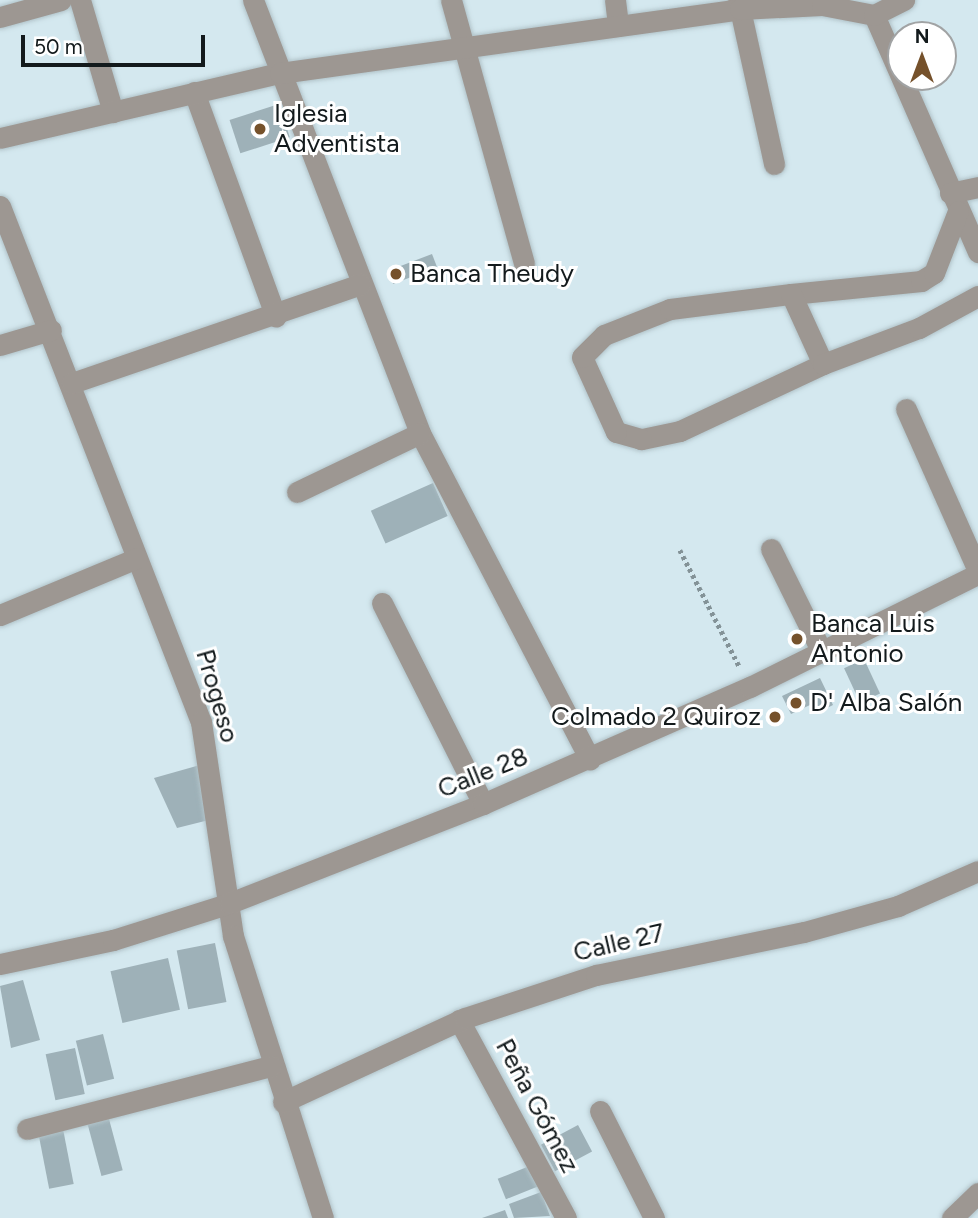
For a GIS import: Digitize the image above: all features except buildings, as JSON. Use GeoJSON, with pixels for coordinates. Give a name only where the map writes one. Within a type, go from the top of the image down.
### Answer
{"type":"FeatureCollection","features":[{"type":"Feature","properties":{"kind":"street"},"geometry":{"type":"LineString","coordinates":[[0,17],[61,0]]}},
{"type":"Feature","properties":{"kind":"street"},"geometry":{"type":"LineString","coordinates":[[80,0],[113,112]]}},
{"type":"Feature","properties":{"kind":"street"},"geometry":{"type":"LineString","coordinates":[[253,0],[420,433],[590,759]]}},
{"type":"Feature","properties":{"kind":"street"},"geometry":{"type":"LineString","coordinates":[[451,0],[461,46],[523,263]]}},
{"type":"Feature","properties":{"kind":"street"},"geometry":{"type":"LineString","coordinates":[[615,0],[618,26]]}},
{"type":"Feature","properties":{"kind":"street"},"geometry":{"type":"LineString","coordinates":[[0,138],[280,73],[618,26],[739,5],[820,2],[874,15],[904,0]]}},
{"type":"Feature","properties":{"kind":"street"},"geometry":{"type":"LineString","coordinates":[[739,5],[774,164]]}},
{"type":"Feature","properties":{"kind":"street"},"geometry":{"type":"LineString","coordinates":[[874,15],[978,252]]}},
{"type":"Feature","properties":{"kind":"street"},"geometry":{"type":"LineString","coordinates":[[194,92],[276,317]]}},
{"type":"Feature","properties":{"kind":"street"},"geometry":{"type":"LineString","coordinates":[[978,187],[954,202],[934,273],[921,281],[712,302],[631,322],[590,345],[582,357],[586,374],[616,432],[641,439],[680,431],[823,364],[909,332],[978,296]]}},
{"type":"Feature","properties":{"kind":"street","name":"Progeso"},"geometry":{"type":"LineString","coordinates":[[0,206],[72,383],[201,722],[233,936],[271,1066],[323,1218]]}},
{"type":"Feature","properties":{"kind":"street"},"geometry":{"type":"LineString","coordinates":[[72,383],[276,317],[362,284]]}},
{"type":"Feature","properties":{"kind":"street"},"geometry":{"type":"LineString","coordinates":[[791,294],[823,364]]}},
{"type":"Feature","properties":{"kind":"street"},"geometry":{"type":"LineString","coordinates":[[0,345],[51,330]]}},
{"type":"Feature","properties":{"kind":"street"},"geometry":{"type":"LineString","coordinates":[[906,409],[978,573]]}},
{"type":"Feature","properties":{"kind":"street"},"geometry":{"type":"LineString","coordinates":[[297,492],[420,433]]}},
{"type":"Feature","properties":{"kind":"street"},"geometry":{"type":"LineString","coordinates":[[771,549],[822,652]]}},
{"type":"Feature","properties":{"kind":"street"},"geometry":{"type":"LineString","coordinates":[[0,615],[137,558]]}},
{"type":"Feature","properties":{"kind":"street","name":"Calle 28"},"geometry":{"type":"LineString","coordinates":[[0,964],[113,940],[230,903],[483,804],[750,687],[978,573]]}},
{"type":"Feature","properties":{"kind":"street"},"geometry":{"type":"LineString","coordinates":[[382,603],[483,804]]}},
{"type":"Feature","properties":{"kind":"street","name":"Calle 27"},"geometry":{"type":"LineString","coordinates":[[283,1102],[459,1020],[596,975],[885,910],[978,871]]}},
{"type":"Feature","properties":{"kind":"street","name":"Peña Gómez"},"geometry":{"type":"LineString","coordinates":[[459,1020],[566,1218]]}},
{"type":"Feature","properties":{"kind":"street"},"geometry":{"type":"LineString","coordinates":[[27,1129],[271,1066]]}},
{"type":"Feature","properties":{"kind":"street"},"geometry":{"type":"LineString","coordinates":[[600,1111],[654,1218]]}},
{"type":"Feature","properties":{"kind":"street"},"geometry":{"type":"LineString","coordinates":[[952,1218],[978,1193]]}},
{"type":"Feature","properties":{"kind":"path"},"geometry":{"type":"LineString","coordinates":[[680,550],[750,687]]}},
{"type":"Feature","properties":{"kind":"place","name":"Iglesia Adventista"},"geometry":{"type":"Point","coordinates":[260,129]}},
{"type":"Feature","properties":{"kind":"place","name":"Banca Theudy"},"geometry":{"type":"Point","coordinates":[396,274]}},
{"type":"Feature","properties":{"kind":"place","name":"Banca Luis Antonio"},"geometry":{"type":"Point","coordinates":[797,639]}},
{"type":"Feature","properties":{"kind":"place","name":"D' Alba Salón"},"geometry":{"type":"Point","coordinates":[796,703]}},
{"type":"Feature","properties":{"kind":"place","name":"Colmado 2 Quiroz"},"geometry":{"type":"Point","coordinates":[775,717]}}]}
